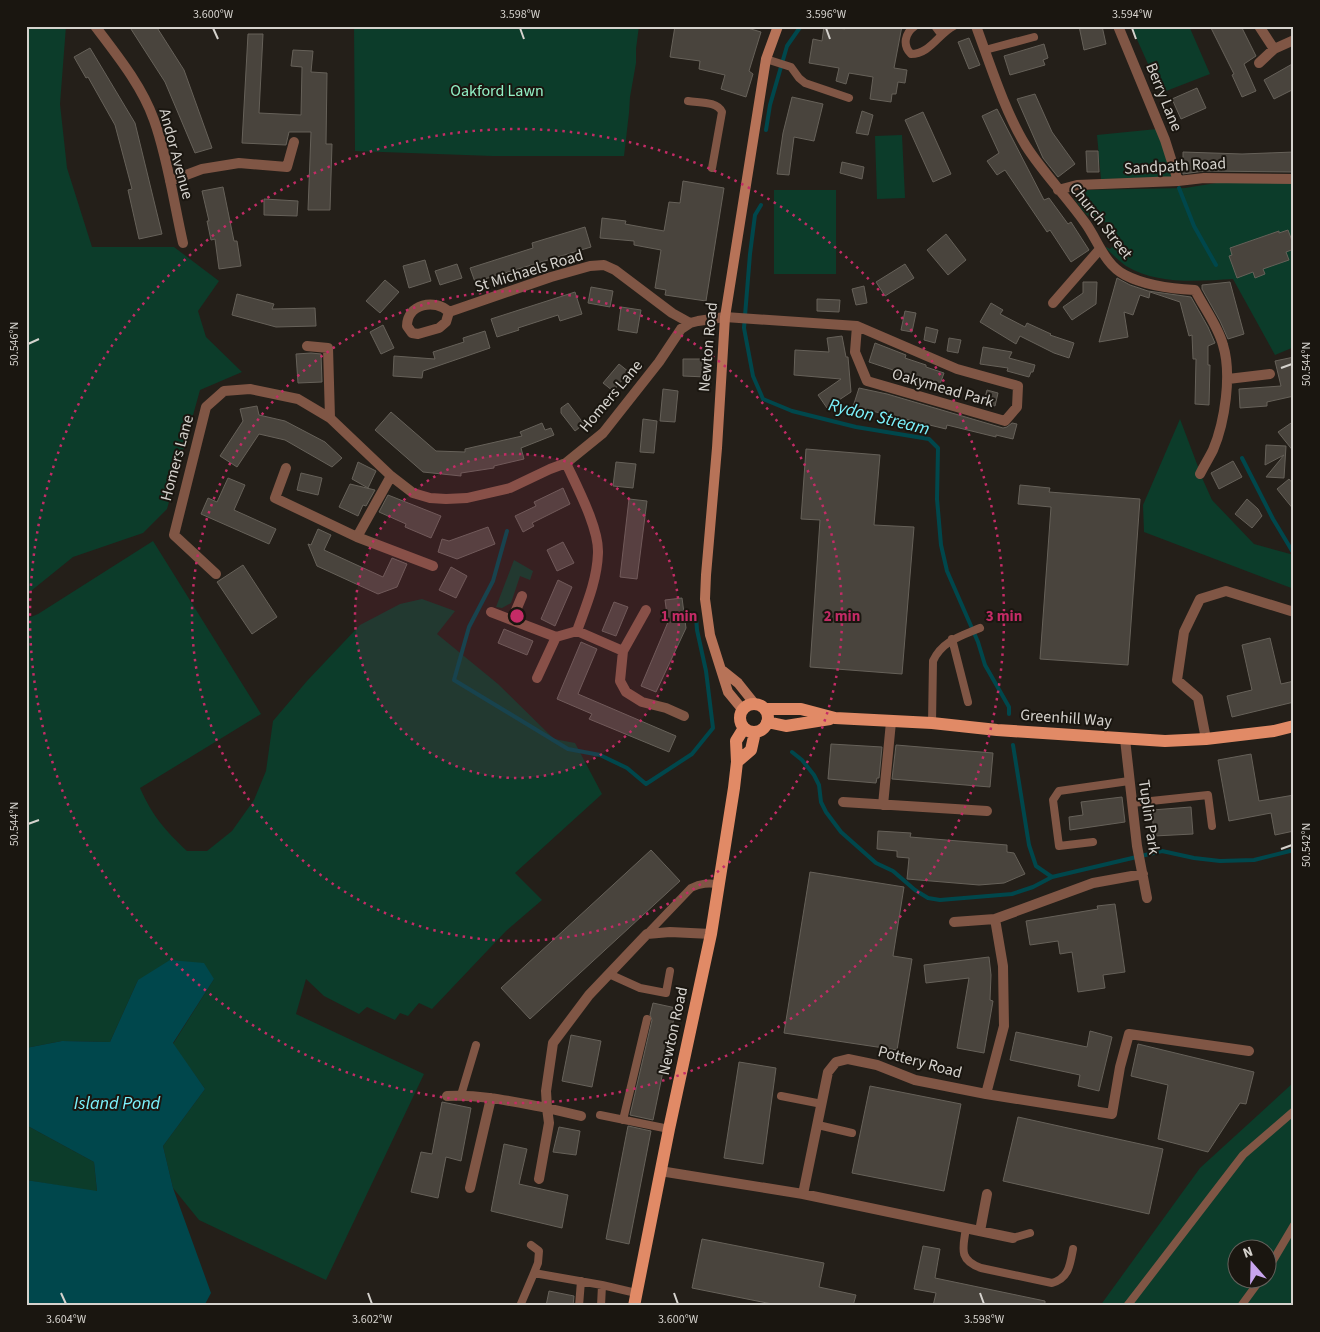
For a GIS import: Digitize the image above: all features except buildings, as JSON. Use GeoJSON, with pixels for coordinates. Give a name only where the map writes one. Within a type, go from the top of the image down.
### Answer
{"type":"FeatureCollection","features":[{"type":"Feature","properties":{"kind":"main road","name":"Newton Road"},"geometry":{"type":"LineString","coordinates":[[757,711],[728,692],[723,671],[710,635],[706,599],[726,317],[766,59],[778,26]]}},
{"type":"Feature","properties":{"kind":"main road","name":"Greenhill Way"},"geometry":{"type":"LineString","coordinates":[[757,711],[786,726],[835,718],[932,723],[997,730],[1165,741],[1206,739],[1274,731],[1294,726]]}},
{"type":"Feature","properties":{"kind":"main road"},"geometry":{"type":"LineString","coordinates":[[757,711],[762,729],[749,730],[739,717],[757,711]]}},
{"type":"Feature","properties":{"kind":"main road","name":"Newton Road"},"geometry":{"type":"LineString","coordinates":[[634,1306],[668,1129],[711,934],[737,762],[751,750],[749,730]]}},
{"type":"Feature","properties":{"kind":"street","name":"Andor Avenue"},"geometry":{"type":"LineString","coordinates":[[95,26],[118,56],[140,91],[154,120],[184,243]]}},
{"type":"Feature","properties":{"kind":"street","name":"Church Street"},"geometry":{"type":"LineString","coordinates":[[976,26],[1017,128],[1026,145],[1058,190],[1088,226],[1100,249],[1124,274],[1158,286],[1195,290],[1223,345],[1228,379],[1220,430],[1213,451],[1200,474]]}},
{"type":"Feature","properties":{"kind":"street","name":"Berry Lane"},"geometry":{"type":"LineString","coordinates":[[1118,26],[1165,140],[1178,181]]}},
{"type":"Feature","properties":{"kind":"street"},"geometry":{"type":"LineString","coordinates":[[1258,26],[1274,49]]}},
{"type":"Feature","properties":{"kind":"street"},"geometry":{"type":"LineString","coordinates":[[1259,63],[1274,49],[1294,40]]}},
{"type":"Feature","properties":{"kind":"street"},"geometry":{"type":"LineString","coordinates":[[170,181],[202,169],[239,163],[287,167],[294,142]]}},
{"type":"Feature","properties":{"kind":"street","name":"Sandpath Road"},"geometry":{"type":"LineString","coordinates":[[1058,190],[1077,185],[1178,181],[1204,178],[1294,179]]}},
{"type":"Feature","properties":{"kind":"street"},"geometry":{"type":"LineString","coordinates":[[1053,303],[1100,249]]}},
{"type":"Feature","properties":{"kind":"street","name":"St Michaels Road"},"geometry":{"type":"LineString","coordinates":[[449,312],[551,277],[590,266],[604,265],[615,270],[690,323]]}},
{"type":"Feature","properties":{"kind":"street"},"geometry":{"type":"LineString","coordinates":[[690,323],[726,317]]}},
{"type":"Feature","properties":{"kind":"street","name":"Oakymead Park"},"geometry":{"type":"LineString","coordinates":[[726,317],[857,326],[958,368],[1018,386],[1017,407],[1005,421],[868,381],[855,352],[857,326]]}},
{"type":"Feature","properties":{"kind":"street","name":"Homers Lane"},"geometry":{"type":"LineString","coordinates":[[216,574],[174,535],[206,407],[224,392],[250,389],[298,399],[330,418],[391,476],[413,493],[430,498],[467,498],[510,488],[566,463],[603,433],[659,362],[681,329],[690,323]]}},
{"type":"Feature","properties":{"kind":"street"},"geometry":{"type":"LineString","coordinates":[[307,346],[328,348],[330,418]]}},
{"type":"Feature","properties":{"kind":"street"},"geometry":{"type":"LineString","coordinates":[[1228,379],[1270,374]]}},
{"type":"Feature","properties":{"kind":"street"},"geometry":{"type":"LineString","coordinates":[[566,463],[592,519],[598,552],[592,590],[577,631]]}},
{"type":"Feature","properties":{"kind":"street"},"geometry":{"type":"LineString","coordinates":[[286,468],[275,498],[357,537],[433,566]]}},
{"type":"Feature","properties":{"kind":"street"},"geometry":{"type":"LineString","coordinates":[[357,537],[391,476]]}},
{"type":"Feature","properties":{"kind":"street"},"geometry":{"type":"LineString","coordinates":[[1206,739],[1198,698],[1178,680],[1184,632],[1200,599],[1226,590],[1294,612]]}},
{"type":"Feature","properties":{"kind":"street"},"geometry":{"type":"LineString","coordinates":[[512,620],[522,596]]}},
{"type":"Feature","properties":{"kind":"street"},"geometry":{"type":"LineString","coordinates":[[646,610],[623,651],[620,681],[626,692],[642,702],[666,708],[684,716]]}},
{"type":"Feature","properties":{"kind":"street"},"geometry":{"type":"LineString","coordinates":[[491,612],[556,637],[577,631],[623,651]]}},
{"type":"Feature","properties":{"kind":"street"},"geometry":{"type":"LineString","coordinates":[[537,678],[556,637]]}},
{"type":"Feature","properties":{"kind":"street"},"geometry":{"type":"LineString","coordinates":[[883,805],[891,722]]}},
{"type":"Feature","properties":{"kind":"street","name":"Tuplin Park"},"geometry":{"type":"LineString","coordinates":[[1125,739],[1137,846],[1148,898]]}},
{"type":"Feature","properties":{"kind":"street"},"geometry":{"type":"LineString","coordinates":[[843,802],[986,811]]}},
{"type":"Feature","properties":{"kind":"street"},"geometry":{"type":"LineString","coordinates":[[954,922],[995,919],[1093,883],[1143,874]]}},
{"type":"Feature","properties":{"kind":"street"},"geometry":{"type":"LineString","coordinates":[[986,1094],[1004,1026],[1003,966],[995,919]]}},
{"type":"Feature","properties":{"kind":"street"},"geometry":{"type":"LineString","coordinates":[[539,1179],[549,1123],[546,1091],[553,1043],[589,995],[647,934],[670,932],[711,934]]}},
{"type":"Feature","properties":{"kind":"street","name":"Pottery Road"},"geometry":{"type":"LineString","coordinates":[[803,1194],[828,1072],[836,1062],[848,1059],[877,1065],[915,1080],[986,1094],[1112,1114],[1120,1067],[1129,1034],[1250,1051]]}},
{"type":"Feature","properties":{"kind":"street"},"geometry":{"type":"LineString","coordinates":[[448,1096],[461,1095],[491,1098],[581,1116]]}},
{"type":"Feature","properties":{"kind":"street"},"geometry":{"type":"LineString","coordinates":[[470,1188],[491,1098]]}},
{"type":"Feature","properties":{"kind":"street"},"geometry":{"type":"LineString","coordinates":[[660,1171],[803,1194],[1014,1238]]}},
{"type":"Feature","properties":{"kind":"street"},"geometry":{"type":"LineString","coordinates":[[980,1231],[987,1194]]}},
{"type":"Feature","properties":{"kind":"lane"},"geometry":{"type":"LineString","coordinates":[[915,26],[909,30],[906,37],[906,48],[911,54],[916,54],[926,49],[941,34],[954,26]]}},
{"type":"Feature","properties":{"kind":"lane"},"geometry":{"type":"LineString","coordinates":[[935,26],[941,34]]}},
{"type":"Feature","properties":{"kind":"lane"},"geometry":{"type":"LineString","coordinates":[[985,50],[1034,37]]}},
{"type":"Feature","properties":{"kind":"lane"},"geometry":{"type":"LineString","coordinates":[[766,59],[791,67],[805,83],[849,98]]}},
{"type":"Feature","properties":{"kind":"lane"},"geometry":{"type":"LineString","coordinates":[[688,101],[715,105],[722,112],[712,168]]}},
{"type":"Feature","properties":{"kind":"lane"},"geometry":{"type":"LineString","coordinates":[[932,723],[933,661],[941,648],[952,639],[980,628]]}},
{"type":"Feature","properties":{"kind":"lane"},"geometry":{"type":"LineString","coordinates":[[952,639],[968,702]]}},
{"type":"Feature","properties":{"kind":"lane"},"geometry":{"type":"LineString","coordinates":[[1093,842],[1059,846],[1053,800],[1060,791],[1129,780]]}},
{"type":"Feature","properties":{"kind":"lane"},"geometry":{"type":"LineString","coordinates":[[1132,803],[1208,795],[1212,826]]}},
{"type":"Feature","properties":{"kind":"lane"},"geometry":{"type":"LineString","coordinates":[[647,934],[691,888],[698,884],[719,884]]}},
{"type":"Feature","properties":{"kind":"lane"},"geometry":{"type":"LineString","coordinates":[[609,974],[640,988],[666,992],[670,971]]}},
{"type":"Feature","properties":{"kind":"lane"},"geometry":{"type":"LineString","coordinates":[[624,1120],[647,1019]]}},
{"type":"Feature","properties":{"kind":"lane"},"geometry":{"type":"LineString","coordinates":[[461,1095],[476,1045]]}},
{"type":"Feature","properties":{"kind":"lane"},"geometry":{"type":"LineString","coordinates":[[781,1096],[822,1104]]}},
{"type":"Feature","properties":{"kind":"lane"},"geometry":{"type":"LineString","coordinates":[[1127,1306],[1243,1155],[1294,1111]]}},
{"type":"Feature","properties":{"kind":"lane"},"geometry":{"type":"LineString","coordinates":[[600,1115],[668,1129]]}},
{"type":"Feature","properties":{"kind":"lane"},"geometry":{"type":"LineString","coordinates":[[818,1125],[852,1133]]}},
{"type":"Feature","properties":{"kind":"lane"},"geometry":{"type":"LineString","coordinates":[[1278,1252],[1294,1225]]}},
{"type":"Feature","properties":{"kind":"lane"},"geometry":{"type":"LineString","coordinates":[[966,1228],[963,1250],[965,1260],[972,1265],[1052,1283],[1060,1281],[1069,1268],[1073,1249]]}},
{"type":"Feature","properties":{"kind":"lane"},"geometry":{"type":"LineString","coordinates":[[1014,1238],[1030,1233]]}},
{"type":"Feature","properties":{"kind":"lane"},"geometry":{"type":"LineString","coordinates":[[520,1306],[538,1263],[539,1251],[531,1245]]}},
{"type":"Feature","properties":{"kind":"lane"},"geometry":{"type":"LineString","coordinates":[[534,1273],[636,1293]]}},
{"type":"Feature","properties":{"kind":"lane"},"geometry":{"type":"LineString","coordinates":[[579,1306],[581,1281]]}},
{"type":"Feature","properties":{"kind":"lane"},"geometry":{"type":"LineString","coordinates":[[601,1306],[602,1285]]}},
{"type":"Feature","properties":{"kind":"lane"},"geometry":{"type":"LineString","coordinates":[[1241,1306],[1253,1290]]}},
{"type":"Feature","properties":{"kind":"green space"},"geometry":{"type":"Polygon","coordinates":[[[26,26],[66,26],[60,104],[67,168],[92,247],[174,247],[219,281],[198,311],[206,337],[242,372],[200,390],[167,509],[143,533],[73,557],[26,595],[26,26]]]}},
{"type":"Feature","properties":{"kind":"green space","name":"Oakford Lawn"},"geometry":{"type":"Polygon","coordinates":[[[354,26],[639,26],[624,156],[492,156],[355,151],[354,26]]]}},
{"type":"Feature","properties":{"kind":"green space"},"geometry":{"type":"Polygon","coordinates":[[[1131,26],[1189,26],[1210,74],[1161,93],[1131,26]]]}},
{"type":"Feature","properties":{"kind":"green space"},"geometry":{"type":"Polygon","coordinates":[[[1157,129],[1172,176],[1170,178],[1101,179],[1097,135],[1157,129]]]}},
{"type":"Feature","properties":{"kind":"green space"},"geometry":{"type":"Polygon","coordinates":[[[902,135],[905,198],[877,199],[875,136],[902,135]]]}},
{"type":"Feature","properties":{"kind":"green space"},"geometry":{"type":"Polygon","coordinates":[[[1222,182],[1287,183],[1294,185],[1294,347],[1275,355],[1233,279],[1192,281],[1165,279],[1138,272],[1126,266],[1106,248],[1110,249],[1116,243],[1108,233],[1109,224],[1092,219],[1074,198],[1077,193],[1084,190],[1185,188],[1222,182]]]}},
{"type":"Feature","properties":{"kind":"green space"},"geometry":{"type":"Polygon","coordinates":[[[774,190],[836,190],[836,274],[774,274],[774,190]]]}},
{"type":"Feature","properties":{"kind":"green space"},"geometry":{"type":"Polygon","coordinates":[[[1180,419],[1212,500],[1254,544],[1294,555],[1294,589],[1144,532],[1143,505],[1180,419]]]}},
{"type":"Feature","properties":{"kind":"green space"},"geometry":{"type":"Polygon","coordinates":[[[153,541],[261,714],[140,788],[160,823],[187,851],[207,851],[232,831],[254,800],[266,771],[273,721],[307,681],[360,625],[400,604],[422,599],[455,611],[437,634],[498,684],[554,739],[575,743],[602,794],[515,873],[542,900],[506,931],[432,1009],[419,1003],[408,1016],[400,1013],[395,1020],[367,1007],[359,1014],[324,996],[306,979],[296,1014],[424,1074],[326,1280],[199,1220],[173,1188],[163,1146],[205,1089],[173,1044],[214,979],[138,980],[110,1042],[62,1041],[26,1048],[26,619],[38,614],[153,541]]]}},
{"type":"Feature","properties":{"kind":"green space"},"geometry":{"type":"Polygon","coordinates":[[[514,560],[533,571],[530,580],[520,576],[511,603],[502,608],[496,607],[514,560]]]}},
{"type":"Feature","properties":{"kind":"green space"},"geometry":{"type":"Polygon","coordinates":[[[1294,1082],[1294,1306],[1100,1306],[1200,1168],[1294,1082]]]}},
{"type":"Feature","properties":{"kind":"green space"},"geometry":{"type":"Polygon","coordinates":[[[26,1125],[94,1162],[97,1192],[26,1180],[26,1125]]]}},
{"type":"Feature","properties":{"kind":"water","name":"Island Pond"},"geometry":{"type":"Polygon","coordinates":[[[170,960],[204,963],[214,979],[173,1043],[205,1089],[163,1146],[173,1188],[211,1293],[204,1306],[26,1306],[26,1180],[97,1191],[94,1162],[26,1125],[26,1048],[62,1041],[110,1042],[138,980],[170,960]]]}},
{"type":"Feature","properties":{"kind":"waterway"},"geometry":{"type":"LineString","coordinates":[[766,130],[770,105],[787,46],[801,26]]}},
{"type":"Feature","properties":{"kind":"waterway"},"geometry":{"type":"LineString","coordinates":[[1179,188],[1194,226],[1216,265]]}},
{"type":"Feature","properties":{"kind":"waterway","name":"Rydon Stream"},"geometry":{"type":"LineString","coordinates":[[761,205],[755,215],[744,328],[753,376],[763,399],[792,411],[856,427],[929,439],[938,448],[937,499],[941,545],[947,571],[978,642],[985,665],[1009,707],[1009,714]]}},
{"type":"Feature","properties":{"kind":"waterway"},"geometry":{"type":"LineString","coordinates":[[1242,458],[1273,519],[1294,554]]}},
{"type":"Feature","properties":{"kind":"waterway"},"geometry":{"type":"LineString","coordinates":[[507,531],[493,581],[469,627],[454,680],[568,749],[600,755],[627,768],[646,784],[692,754],[713,728],[706,671],[697,630],[696,616]]}},
{"type":"Feature","properties":{"kind":"waterway","name":"Rydon Stream"},"geometry":{"type":"LineString","coordinates":[[1013,745],[1029,845],[1036,866],[1052,877],[1162,851],[1220,861],[1254,860],[1294,850]]}},
{"type":"Feature","properties":{"kind":"waterway"},"geometry":{"type":"LineString","coordinates":[[792,752],[802,760],[814,775],[819,785],[821,802],[841,832],[876,863],[893,871],[915,890],[928,898],[940,900],[1012,894],[1033,887],[1052,877]]}}]}
